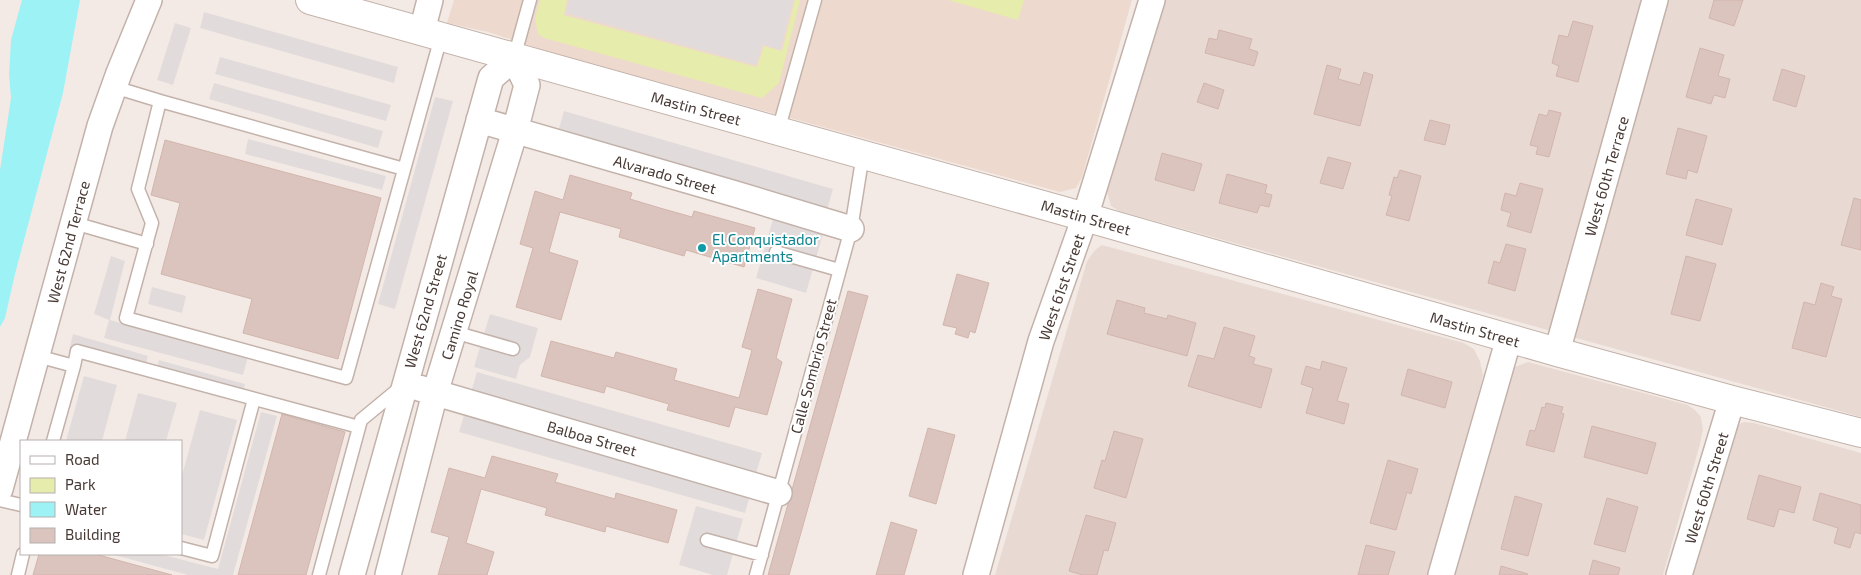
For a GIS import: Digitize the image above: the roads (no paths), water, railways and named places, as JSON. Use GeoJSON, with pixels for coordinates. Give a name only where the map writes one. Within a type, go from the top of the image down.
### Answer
{"type":"FeatureCollection","features":[{"type":"Feature","properties":{"kind":"street","name":"West 62nd Terrace"},"geometry":{"type":"LineString","coordinates":[[0,489],[100,126],[149,0]]}},
{"type":"Feature","properties":{"kind":"street","name":"Mastin Street"},"geometry":{"type":"LineString","coordinates":[[310,0],[862,154],[1556,352],[1861,433]]}},
{"type":"Feature","properties":{"kind":"street"},"geometry":{"type":"LineString","coordinates":[[430,0],[431,34]]}},
{"type":"Feature","properties":{"kind":"street","name":"West 61st Street"},"geometry":{"type":"LineString","coordinates":[[976,575],[1041,341],[1085,217],[1152,0]]}},
{"type":"Feature","properties":{"kind":"street","name":"West 60th Terrace"},"geometry":{"type":"LineString","coordinates":[[1556,352],[1655,0]]}},
{"type":"Feature","properties":{"kind":"street","name":"West 62nd Street"},"geometry":{"type":"LineString","coordinates":[[352,575],[491,78],[514,58]]}},
{"type":"Feature","properties":{"kind":"street","name":"Camino Royal"},"geometry":{"type":"LineString","coordinates":[[388,575],[435,393],[515,131],[527,85],[514,58]]}},
{"type":"Feature","properties":{"kind":"street","name":"Alvarado Street"},"geometry":{"type":"LineString","coordinates":[[480,120],[851,229]]}},
{"type":"Feature","properties":{"kind":"street"},"geometry":{"type":"LineString","coordinates":[[1441,575],[1509,338]]}},
{"type":"Feature","properties":{"kind":"street","name":"Balboa Street"},"geometry":{"type":"LineString","coordinates":[[405,384],[779,493]]}},
{"type":"Feature","properties":{"kind":"street","name":"West 60th Street"},"geometry":{"type":"LineString","coordinates":[[1679,575],[1732,400]]}},
{"type":"Feature","properties":{"kind":"lane"},"geometry":{"type":"LineString","coordinates":[[514,58],[530,0]]}},
{"type":"Feature","properties":{"kind":"lane"},"geometry":{"type":"LineString","coordinates":[[778,131],[815,0]]}},
{"type":"Feature","properties":{"kind":"lane"},"geometry":{"type":"LineString","coordinates":[[160,101],[138,189],[152,223],[126,318],[346,378],[404,168],[431,34]]}},
{"type":"Feature","properties":{"kind":"lane"},"geometry":{"type":"LineString","coordinates":[[114,87],[404,168]]}},
{"type":"Feature","properties":{"kind":"lane","name":"Calle Sombrio Street"},"geometry":{"type":"LineString","coordinates":[[756,575],[851,229],[862,154]]}},
{"type":"Feature","properties":{"kind":"lane"},"geometry":{"type":"LineString","coordinates":[[74,223],[147,244]]}},
{"type":"Feature","properties":{"kind":"lane"},"geometry":{"type":"LineString","coordinates":[[776,252],[839,270]]}},
{"type":"Feature","properties":{"kind":"lane"},"geometry":{"type":"LineString","coordinates":[[454,332],[513,349]]}},
{"type":"Feature","properties":{"kind":"lane"},"geometry":{"type":"LineString","coordinates":[[53,440],[77,351],[359,427]]}},
{"type":"Feature","properties":{"kind":"lane"},"geometry":{"type":"LineString","coordinates":[[37,356],[74,366]]}},
{"type":"Feature","properties":{"kind":"lane"},"geometry":{"type":"LineString","coordinates":[[319,575],[361,420],[405,384]]}},
{"type":"Feature","properties":{"kind":"lane"},"geometry":{"type":"LineString","coordinates":[[182,548],[212,556],[254,399]]}},
{"type":"Feature","properties":{"kind":"lane"},"geometry":{"type":"LineString","coordinates":[[0,500],[20,505]]}},
{"type":"Feature","properties":{"kind":"lane"},"geometry":{"type":"LineString","coordinates":[[707,540],[762,555]]}},
{"type":"Feature","properties":{"kind":"lane"},"geometry":{"type":"LineString","coordinates":[[18,575],[23,555]]}},
{"type":"Feature","properties":{"kind":"water"},"geometry":{"type":"Polygon","coordinates":[[[22,0],[80,0],[63,93],[5,318],[0,327],[0,170],[11,98],[9,75],[11,40],[22,0]]]}},
{"type":"Feature","properties":{"kind":"place","name":"El Conquistador Apartments"},"geometry":{"type":"Point","coordinates":[702,248]}}]}
